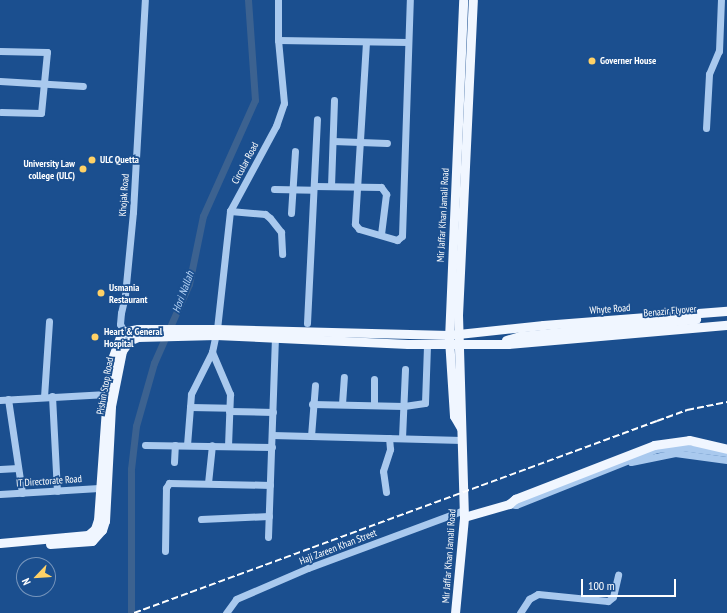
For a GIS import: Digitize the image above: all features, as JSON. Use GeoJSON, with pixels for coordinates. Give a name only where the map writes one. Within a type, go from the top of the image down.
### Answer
{"type":"FeatureCollection","features":[{"type":"Feature","properties":{"kind":"main road","name":"Mir Jaffar Khan Jamali Road"},"geometry":{"type":"LineString","coordinates":[[455,613],[464,509],[462,440],[453,340],[463,0]]}},
{"type":"Feature","properties":{"kind":"main road","name":"Mir Jaffar Khan Jamali Road"},"geometry":{"type":"LineString","coordinates":[[453,340],[473,0]]}},
{"type":"Feature","properties":{"kind":"main road","name":"Whyte Road"},"geometry":{"type":"LineString","coordinates":[[453,340],[542,325],[727,311]]}},
{"type":"Feature","properties":{"kind":"main road","name":"Benazir Flyover"},"geometry":{"type":"LineString","coordinates":[[520,336],[727,316]]}},
{"type":"Feature","properties":{"kind":"main road","name":"Whyte Road"},"geometry":{"type":"LineString","coordinates":[[216,332],[427,335],[453,340],[497,343],[727,325]]}},
{"type":"Feature","properties":{"kind":"main road"},"geometry":{"type":"LineString","coordinates":[[122,332],[138,329],[170,332],[216,332],[275,338],[428,345],[453,340]]}},
{"type":"Feature","properties":{"kind":"main road","name":"Pishin Stop Road"},"geometry":{"type":"LineString","coordinates":[[0,543],[88,535],[95,528],[98,520],[107,394],[112,359],[122,332]]}},
{"type":"Feature","properties":{"kind":"main road"},"geometry":{"type":"LineString","coordinates":[[129,341],[170,332]]}},
{"type":"Feature","properties":{"kind":"main road","name":"Whyte Road"},"geometry":{"type":"LineString","coordinates":[[496,332],[520,336]]}},
{"type":"Feature","properties":{"kind":"main road","name":"Whyte Road"},"geometry":{"type":"LineString","coordinates":[[497,343],[520,336]]}},
{"type":"Feature","properties":{"kind":"main road","name":"Pishin Stop Road"},"geometry":{"type":"LineString","coordinates":[[0,549],[85,543],[97,537],[102,530],[105,522],[111,406],[122,350],[129,341]]}},
{"type":"Feature","properties":{"kind":"main road"},"geometry":{"type":"LineString","coordinates":[[464,509],[509,504],[515,499],[654,445],[674,440],[700,441],[727,449]]}},
{"type":"Feature","properties":{"kind":"street","name":"Khojak Road"},"geometry":{"type":"LineString","coordinates":[[122,332],[121,312],[125,295],[129,258],[140,111],[145,0]]}},
{"type":"Feature","properties":{"kind":"street","name":"Circular Road"},"geometry":{"type":"LineString","coordinates":[[187,444],[191,394],[212,352],[216,332],[230,211],[276,126],[284,103],[278,40],[278,0]]}},
{"type":"Feature","properties":{"kind":"street"},"geometry":{"type":"LineString","coordinates":[[366,42],[356,227],[397,240],[402,236],[410,0]]}},
{"type":"Feature","properties":{"kind":"street"},"geometry":{"type":"LineString","coordinates":[[706,128],[709,74],[719,51],[721,0]]}},
{"type":"Feature","properties":{"kind":"street"},"geometry":{"type":"LineString","coordinates":[[278,40],[408,42]]}},
{"type":"Feature","properties":{"kind":"street"},"geometry":{"type":"LineString","coordinates":[[0,51],[46,52],[41,113],[1,112]]}},
{"type":"Feature","properties":{"kind":"street"},"geometry":{"type":"LineString","coordinates":[[0,81],[83,86]]}},
{"type":"Feature","properties":{"kind":"street"},"geometry":{"type":"LineString","coordinates":[[331,186],[334,100]]}},
{"type":"Feature","properties":{"kind":"street"},"geometry":{"type":"LineString","coordinates":[[307,323],[317,119]]}},
{"type":"Feature","properties":{"kind":"street"},"geometry":{"type":"LineString","coordinates":[[333,141],[387,143]]}},
{"type":"Feature","properties":{"kind":"street"},"geometry":{"type":"LineString","coordinates":[[291,214],[295,151]]}},
{"type":"Feature","properties":{"kind":"street"},"geometry":{"type":"LineString","coordinates":[[274,189],[331,186],[381,187],[386,194],[381,234]]}},
{"type":"Feature","properties":{"kind":"street"},"geometry":{"type":"LineString","coordinates":[[230,211],[265,214],[270,218],[281,232],[282,254]]}},
{"type":"Feature","properties":{"kind":"street"},"geometry":{"type":"LineString","coordinates":[[44,397],[49,321]]}},
{"type":"Feature","properties":{"kind":"street"},"geometry":{"type":"LineString","coordinates":[[122,332],[129,341]]}},
{"type":"Feature","properties":{"kind":"street"},"geometry":{"type":"LineString","coordinates":[[268,537],[275,338]]}},
{"type":"Feature","properties":{"kind":"street"},"geometry":{"type":"LineString","coordinates":[[312,404],[404,406],[426,403],[428,345]]}},
{"type":"Feature","properties":{"kind":"street"},"geometry":{"type":"LineString","coordinates":[[212,352],[230,394],[228,446]]}},
{"type":"Feature","properties":{"kind":"street"},"geometry":{"type":"LineString","coordinates":[[402,438],[405,369]]}},
{"type":"Feature","properties":{"kind":"street"},"geometry":{"type":"LineString","coordinates":[[342,404],[344,376]]}},
{"type":"Feature","properties":{"kind":"street"},"geometry":{"type":"LineString","coordinates":[[374,379],[374,405]]}},
{"type":"Feature","properties":{"kind":"street"},"geometry":{"type":"LineString","coordinates":[[311,436],[312,404],[315,385]]}},
{"type":"Feature","properties":{"kind":"street"},"geometry":{"type":"LineString","coordinates":[[0,400],[107,394]]}},
{"type":"Feature","properties":{"kind":"street"},"geometry":{"type":"LineString","coordinates":[[52,396],[57,491]]}},
{"type":"Feature","properties":{"kind":"street"},"geometry":{"type":"LineString","coordinates":[[8,399],[22,493]]}},
{"type":"Feature","properties":{"kind":"street"},"geometry":{"type":"LineString","coordinates":[[190,407],[273,412]]}},
{"type":"Feature","properties":{"kind":"street"},"geometry":{"type":"LineString","coordinates":[[272,435],[462,440]]}},
{"type":"Feature","properties":{"kind":"street"},"geometry":{"type":"LineString","coordinates":[[386,492],[383,471],[390,449],[389,438]]}},
{"type":"Feature","properties":{"kind":"street"},"geometry":{"type":"LineString","coordinates":[[146,445],[187,444],[272,447]]}},
{"type":"Feature","properties":{"kind":"street"},"geometry":{"type":"LineString","coordinates":[[174,462],[176,445]]}},
{"type":"Feature","properties":{"kind":"street"},"geometry":{"type":"LineString","coordinates":[[208,483],[212,445]]}},
{"type":"Feature","properties":{"kind":"street"},"geometry":{"type":"LineString","coordinates":[[509,504],[516,505],[623,463],[638,455],[666,448],[704,449],[727,453]]}},
{"type":"Feature","properties":{"kind":"street"},"geometry":{"type":"LineString","coordinates":[[623,463],[675,453],[727,460]]}},
{"type":"Feature","properties":{"kind":"street"},"geometry":{"type":"LineString","coordinates":[[0,469],[18,468]]}},
{"type":"Feature","properties":{"kind":"street"},"geometry":{"type":"LineString","coordinates":[[165,551],[166,488],[169,483],[270,485]]}},
{"type":"Feature","properties":{"kind":"street","name":"IT Directorate Road"},"geometry":{"type":"LineString","coordinates":[[0,494],[100,488]]}},
{"type":"Feature","properties":{"kind":"street","name":"Haji Zareen Khan Street"},"geometry":{"type":"LineString","coordinates":[[226,613],[236,599],[308,568],[464,509]]}},
{"type":"Feature","properties":{"kind":"street"},"geometry":{"type":"LineString","coordinates":[[201,519],[269,516]]}},
{"type":"Feature","properties":{"kind":"street"},"geometry":{"type":"LineString","coordinates":[[520,613],[529,600],[538,594],[608,600],[613,597],[618,575]]}},
{"type":"Feature","properties":{"kind":"waterway","name":"Hori Nallah"},"geometry":{"type":"LineString","coordinates":[[131,613],[131,469],[136,426],[154,363],[189,284],[203,216],[255,100],[248,0]]}},
{"type":"Feature","properties":{"kind":"railway"},"geometry":{"type":"LineString","coordinates":[[134,613],[687,410],[727,402]]}},
{"type":"Feature","properties":{"kind":"place","name":"Governer House"},"geometry":{"type":"Point","coordinates":[592,61]}},
{"type":"Feature","properties":{"kind":"place","name":"ULC Quetta"},"geometry":{"type":"Point","coordinates":[92,160]}},
{"type":"Feature","properties":{"kind":"place","name":"University Law college (ULC)"},"geometry":{"type":"Point","coordinates":[83,169]}},
{"type":"Feature","properties":{"kind":"place","name":"Usmania Restaurant"},"geometry":{"type":"Point","coordinates":[101,293]}},
{"type":"Feature","properties":{"kind":"place","name":"Heart & General Hospital"},"geometry":{"type":"Point","coordinates":[95,337]}}]}
